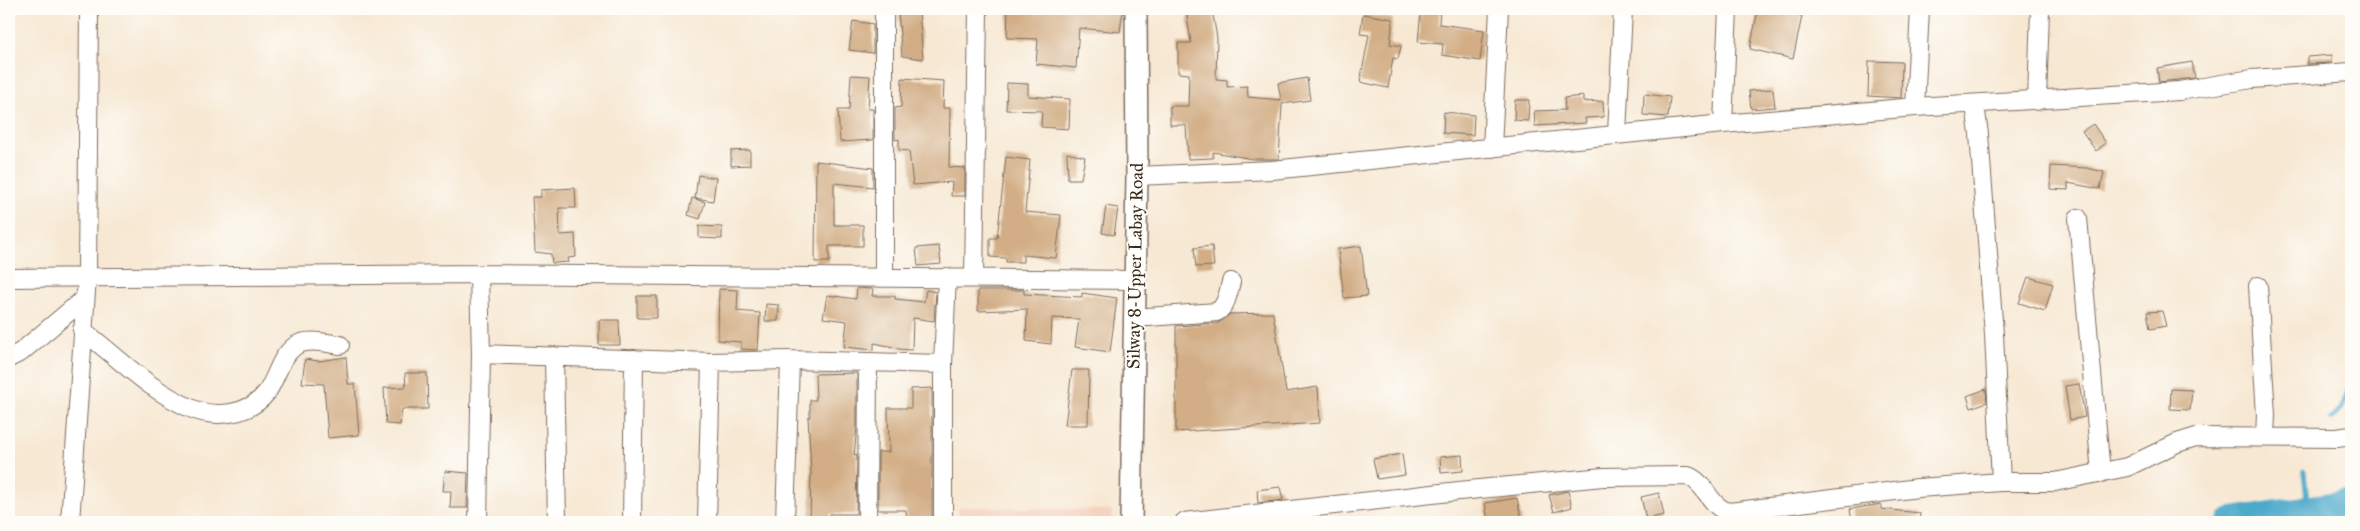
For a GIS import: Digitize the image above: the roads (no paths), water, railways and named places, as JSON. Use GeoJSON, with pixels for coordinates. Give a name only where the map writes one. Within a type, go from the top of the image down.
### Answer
{"type":"FeatureCollection","features":[{"type":"Feature","properties":{"kind":"main road","name":"Silway 8-Upper Labay Road"},"geometry":{"type":"LineString","coordinates":[[1132,522],[1137,176],[1136,9]]}},
{"type":"Feature","properties":{"kind":"street"},"geometry":{"type":"LineString","coordinates":[[70,522],[87,277],[89,9]]}},
{"type":"Feature","properties":{"kind":"street"},"geometry":{"type":"LineString","coordinates":[[884,9],[884,276]]}},
{"type":"Feature","properties":{"kind":"street"},"geometry":{"type":"LineString","coordinates":[[974,278],[978,9]]}},
{"type":"Feature","properties":{"kind":"street"},"geometry":{"type":"LineString","coordinates":[[1492,148],[1499,9]]}},
{"type":"Feature","properties":{"kind":"street"},"geometry":{"type":"LineString","coordinates":[[1617,134],[1622,9]]}},
{"type":"Feature","properties":{"kind":"street"},"geometry":{"type":"LineString","coordinates":[[1723,124],[1728,9]]}},
{"type":"Feature","properties":{"kind":"street"},"geometry":{"type":"LineString","coordinates":[[1915,107],[1920,9]]}},
{"type":"Feature","properties":{"kind":"street"},"geometry":{"type":"LineString","coordinates":[[2037,101],[2040,9]]}},
{"type":"Feature","properties":{"kind":"street"},"geometry":{"type":"LineString","coordinates":[[1137,176],[1272,170],[1723,124],[1915,107],[1975,105],[2106,94],[2179,91],[2252,79],[2351,72]]}},
{"type":"Feature","properties":{"kind":"street"},"geometry":{"type":"LineString","coordinates":[[1975,105],[1979,134],[1994,334],[2001,482]]}},
{"type":"Feature","properties":{"kind":"street"},"geometry":{"type":"LineString","coordinates":[[2078,218],[2101,473]]}},
{"type":"Feature","properties":{"kind":"street"},"geometry":{"type":"LineString","coordinates":[[478,522],[481,354],[479,274]]}},
{"type":"Feature","properties":{"kind":"street"},"geometry":{"type":"LineString","coordinates":[[9,278],[479,274],[884,276],[1134,280]]}},
{"type":"Feature","properties":{"kind":"street"},"geometry":{"type":"LineString","coordinates":[[943,522],[943,364],[947,278]]}},
{"type":"Feature","properties":{"kind":"street"},"geometry":{"type":"LineString","coordinates":[[1134,318],[1216,312],[1222,308],[1227,299],[1231,282]]}},
{"type":"Feature","properties":{"kind":"street"},"geometry":{"type":"LineString","coordinates":[[2258,286],[2266,415],[2264,436]]}},
{"type":"Feature","properties":{"kind":"street"},"geometry":{"type":"LineString","coordinates":[[9,358],[21,352],[84,299]]}},
{"type":"Feature","properties":{"kind":"street"},"geometry":{"type":"LineString","coordinates":[[82,330],[129,371],[164,395],[193,409],[217,414],[252,406],[266,392],[284,360],[296,346],[307,342],[340,345]]}},
{"type":"Feature","properties":{"kind":"street"},"geometry":{"type":"LineString","coordinates":[[481,354],[711,362],[790,360],[943,364]]}},
{"type":"Feature","properties":{"kind":"street"},"geometry":{"type":"LineString","coordinates":[[554,356],[557,522]]}},
{"type":"Feature","properties":{"kind":"street"},"geometry":{"type":"LineString","coordinates":[[632,522],[634,359]]}},
{"type":"Feature","properties":{"kind":"street"},"geometry":{"type":"LineString","coordinates":[[785,522],[790,360]]}},
{"type":"Feature","properties":{"kind":"street"},"geometry":{"type":"LineString","coordinates":[[707,522],[711,362]]}},
{"type":"Feature","properties":{"kind":"street"},"geometry":{"type":"LineString","coordinates":[[867,522],[868,362]]}},
{"type":"Feature","properties":{"kind":"street"},"geometry":{"type":"LineString","coordinates":[[1184,522],[1274,518],[1459,491],[1603,477],[1688,476],[1694,479],[1719,508],[1730,512],[1918,488],[2001,482],[2055,482],[2127,467],[2177,443],[2196,437],[2337,438],[2351,436]]}},
{"type":"Feature","properties":{"kind":"waterway"},"geometry":{"type":"LineString","coordinates":[[2331,419],[2342,408],[2351,382]]}},
{"type":"Feature","properties":{"kind":"waterway"},"geometry":{"type":"LineString","coordinates":[[2304,471],[2308,511]]}},
{"type":"Feature","properties":{"kind":"waterway"},"geometry":{"type":"LineString","coordinates":[[2232,522],[2351,504]]}}]}
